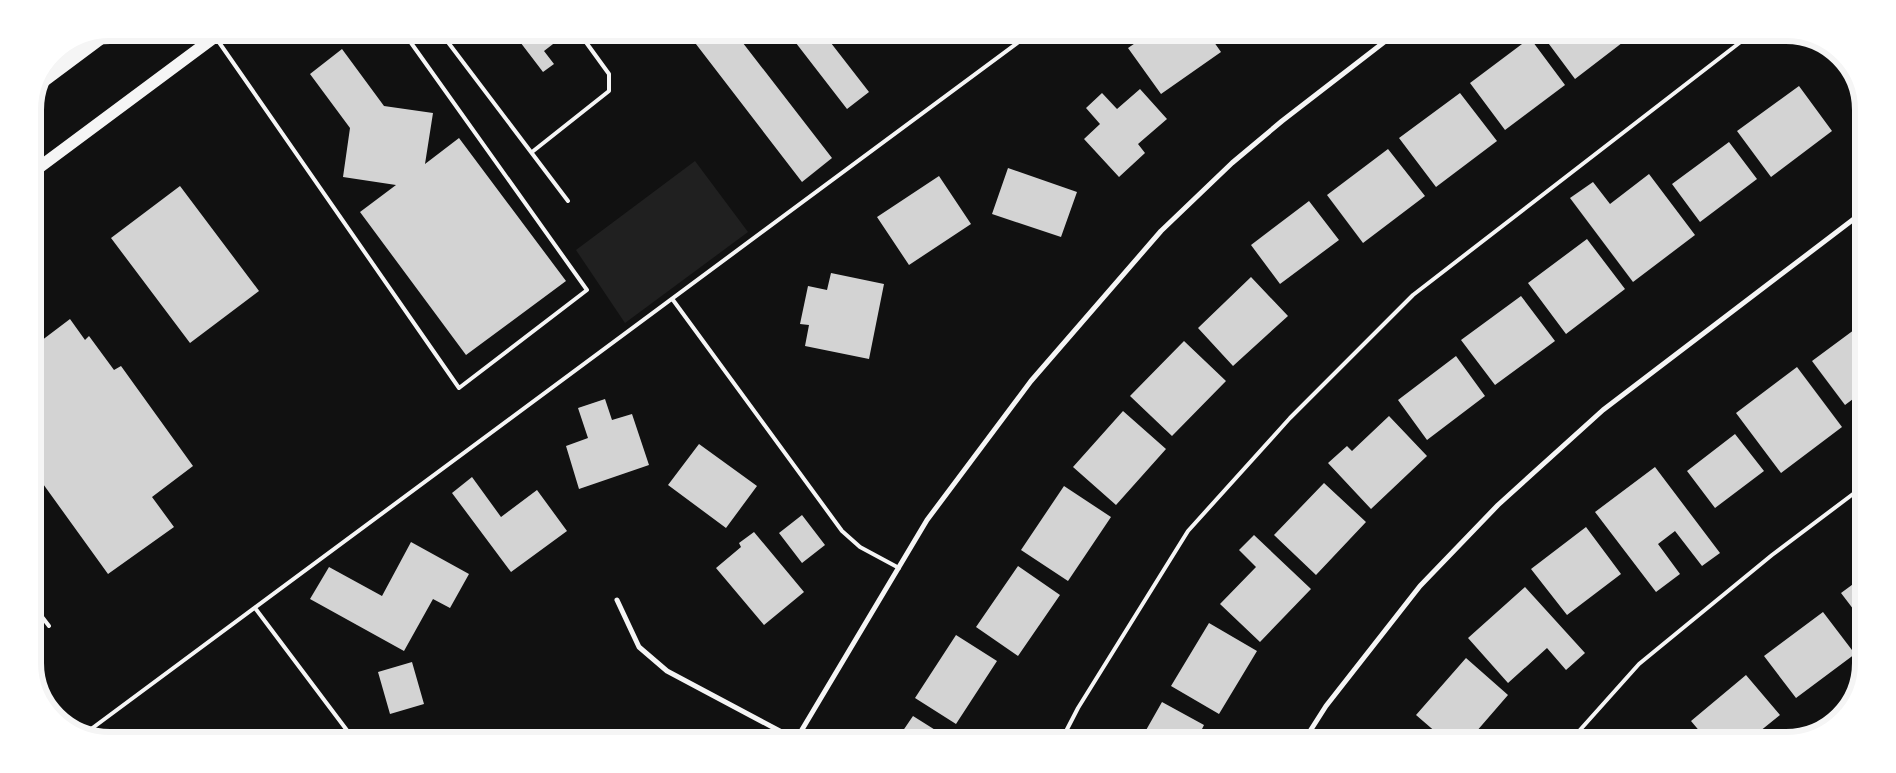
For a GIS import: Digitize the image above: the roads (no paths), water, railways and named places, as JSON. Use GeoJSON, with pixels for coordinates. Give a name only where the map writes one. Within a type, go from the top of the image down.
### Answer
{"type":"FeatureCollection","features":[{"type":"Feature","properties":{"kind":"main road"},"geometry":{"type":"LineString","coordinates":[[41,166],[209,41]]}},
{"type":"Feature","properties":{"kind":"main road"},"geometry":{"type":"LineString","coordinates":[[51,76],[93,44]]}},
{"type":"Feature","properties":{"kind":"street"},"geometry":{"type":"LineString","coordinates":[[801,732],[928,520],[1031,382],[1161,231],[1232,163],[1386,41]]}},
{"type":"Feature","properties":{"kind":"street"},"geometry":{"type":"LineString","coordinates":[[1309,732],[1326,706],[1420,586],[1498,505],[1603,410],[1855,218]]}},
{"type":"Feature","properties":{"kind":"street"},"geometry":{"type":"LineString","coordinates":[[617,600],[639,647],[667,671],[782,732]]}},
{"type":"Feature","properties":{"kind":"lane"},"geometry":{"type":"LineString","coordinates":[[221,41],[459,388],[587,290],[410,41]]}},
{"type":"Feature","properties":{"kind":"lane"},"geometry":{"type":"LineString","coordinates":[[446,41],[568,201]]}},
{"type":"Feature","properties":{"kind":"lane"},"geometry":{"type":"LineString","coordinates":[[532,152],[608,91],[609,74],[585,41]]}},
{"type":"Feature","properties":{"kind":"lane"},"geometry":{"type":"LineString","coordinates":[[92,729],[1020,41]]}},
{"type":"Feature","properties":{"kind":"lane"},"geometry":{"type":"LineString","coordinates":[[1066,732],[1078,708],[1188,531],[1290,418],[1413,295],[1742,41]]}},
{"type":"Feature","properties":{"kind":"lane"},"geometry":{"type":"LineString","coordinates":[[672,300],[842,531],[860,547],[898,568]]}},
{"type":"Feature","properties":{"kind":"lane"},"geometry":{"type":"LineString","coordinates":[[1578,732],[1639,664],[1772,555],[1855,493]]}},
{"type":"Feature","properties":{"kind":"lane"},"geometry":{"type":"LineString","coordinates":[[255,608],[348,732]]}},
{"type":"Feature","properties":{"kind":"lane"},"geometry":{"type":"LineString","coordinates":[[41,616],[49,626]]}}]}
